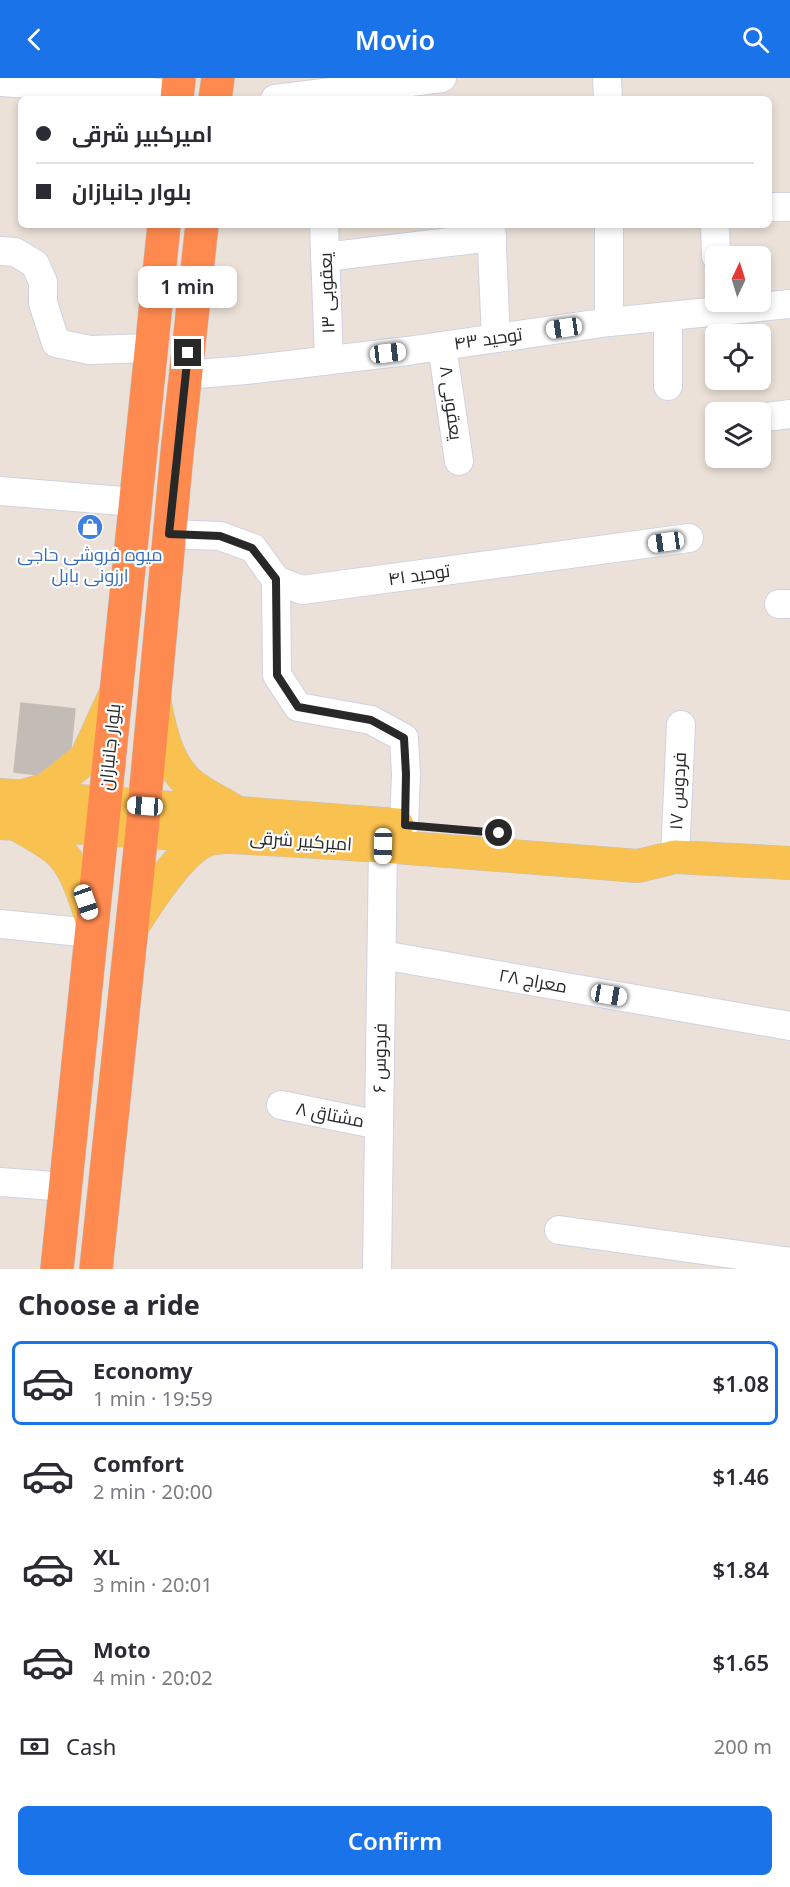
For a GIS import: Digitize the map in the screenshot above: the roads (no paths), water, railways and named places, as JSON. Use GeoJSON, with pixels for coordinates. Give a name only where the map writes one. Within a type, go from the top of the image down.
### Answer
{"type":"FeatureCollection","features":[{"type":"Feature","properties":{"kind":"highway"},"geometry":{"type":"LineString","coordinates":[[215,96],[218,78]]}},
{"type":"Feature","properties":{"kind":"highway","name":"بلوار جانبازان"},"geometry":{"type":"LineString","coordinates":[[57,1269],[164,228]]}},
{"type":"Feature","properties":{"kind":"highway"},"geometry":{"type":"LineString","coordinates":[[96,1269],[144,818],[169,534],[202,228]]}},
{"type":"Feature","properties":{"kind":"main road"},"geometry":{"type":"LineString","coordinates":[[92,926],[80,884],[62,855],[9,810],[47,789],[86,758],[115,695]]}},
{"type":"Feature","properties":{"kind":"main road"},"geometry":{"type":"LineString","coordinates":[[132,927],[157,888],[194,848],[231,824],[187,781],[176,765],[161,735],[154,697]]}},
{"type":"Feature","properties":{"kind":"main road","name":"امیرکبیر شرقی"},"geometry":{"type":"LineString","coordinates":[[9,810],[394,836],[641,844],[675,857],[790,863]]}},
{"type":"Feature","properties":{"kind":"street"},"geometry":{"type":"LineString","coordinates":[[319,96],[442,78]]}},
{"type":"Feature","properties":{"kind":"street"},"geometry":{"type":"LineString","coordinates":[[607,78],[608,96]]}},
{"type":"Feature","properties":{"kind":"street"},"geometry":{"type":"LineString","coordinates":[[0,82],[178,90]]}},
{"type":"Feature","properties":{"kind":"street"},"geometry":{"type":"LineString","coordinates":[[772,207],[790,207]]}},
{"type":"Feature","properties":{"kind":"street","name":"یعقوبی ۱۳"},"geometry":{"type":"LineString","coordinates":[[324,228],[329,360]]}},
{"type":"Feature","properties":{"kind":"street"},"geometry":{"type":"LineString","coordinates":[[609,228],[609,322]]}},
{"type":"Feature","properties":{"kind":"street"},"geometry":{"type":"LineString","coordinates":[[715,228],[716,246]]}},
{"type":"Feature","properties":{"kind":"street"},"geometry":{"type":"LineString","coordinates":[[325,257],[491,231],[496,338]]}},
{"type":"Feature","properties":{"kind":"street"},"geometry":{"type":"LineString","coordinates":[[0,251],[15,252],[35,264],[43,282],[43,303],[56,343],[90,350],[151,348]]}},
{"type":"Feature","properties":{"kind":"street","name":"توحید ۴۳"},"geometry":{"type":"LineString","coordinates":[[771,305],[790,304]]}},
{"type":"Feature","properties":{"kind":"street","name":"توحید ۴۳"},"geometry":{"type":"LineString","coordinates":[[185,375],[442,346],[609,322],[668,316],[705,308]]}},
{"type":"Feature","properties":{"kind":"street"},"geometry":{"type":"LineString","coordinates":[[668,316],[668,386]]}},
{"type":"Feature","properties":{"kind":"street","name":"یعقوبی ۸"},"geometry":{"type":"LineString","coordinates":[[442,346],[459,461]]}},
{"type":"Feature","properties":{"kind":"street"},"geometry":{"type":"LineString","coordinates":[[771,417],[790,414]]}},
{"type":"Feature","properties":{"kind":"street"},"geometry":{"type":"LineString","coordinates":[[0,491],[135,502]]}},
{"type":"Feature","properties":{"kind":"street"},"geometry":{"type":"LineString","coordinates":[[169,534],[220,536],[252,548],[276,579]]}},
{"type":"Feature","properties":{"kind":"street","name":"توحید ۴۱"},"geometry":{"type":"LineString","coordinates":[[276,579],[302,590],[688,538]]}},
{"type":"Feature","properties":{"kind":"street","name":"فردوس ۶"},"geometry":{"type":"LineString","coordinates":[[276,579],[277,675],[298,707],[371,720],[404,738],[406,774],[394,836],[382,955],[377,1269]]}},
{"type":"Feature","properties":{"kind":"street","name":"فردوس ۱۷"},"geometry":{"type":"LineString","coordinates":[[675,857],[681,725]]}},
{"type":"Feature","properties":{"kind":"street"},"geometry":{"type":"LineString","coordinates":[[0,924],[92,926]]}},
{"type":"Feature","properties":{"kind":"street","name":"معراج ۲۸"},"geometry":{"type":"LineString","coordinates":[[382,955],[790,1026]]}},
{"type":"Feature","properties":{"kind":"street","name":"مشتاق ۸"},"geometry":{"type":"LineString","coordinates":[[281,1106],[379,1125]]}},
{"type":"Feature","properties":{"kind":"street"},"geometry":{"type":"LineString","coordinates":[[0,1182],[66,1186]]}},
{"type":"Feature","properties":{"kind":"street"},"geometry":{"type":"LineString","coordinates":[[559,1230],[790,1262]]}},
{"type":"Feature","properties":{"kind":"place","name":"میوه فروشی حاجی ارزونی بابل"},"geometry":{"type":"Point","coordinates":[90,527]}}]}
